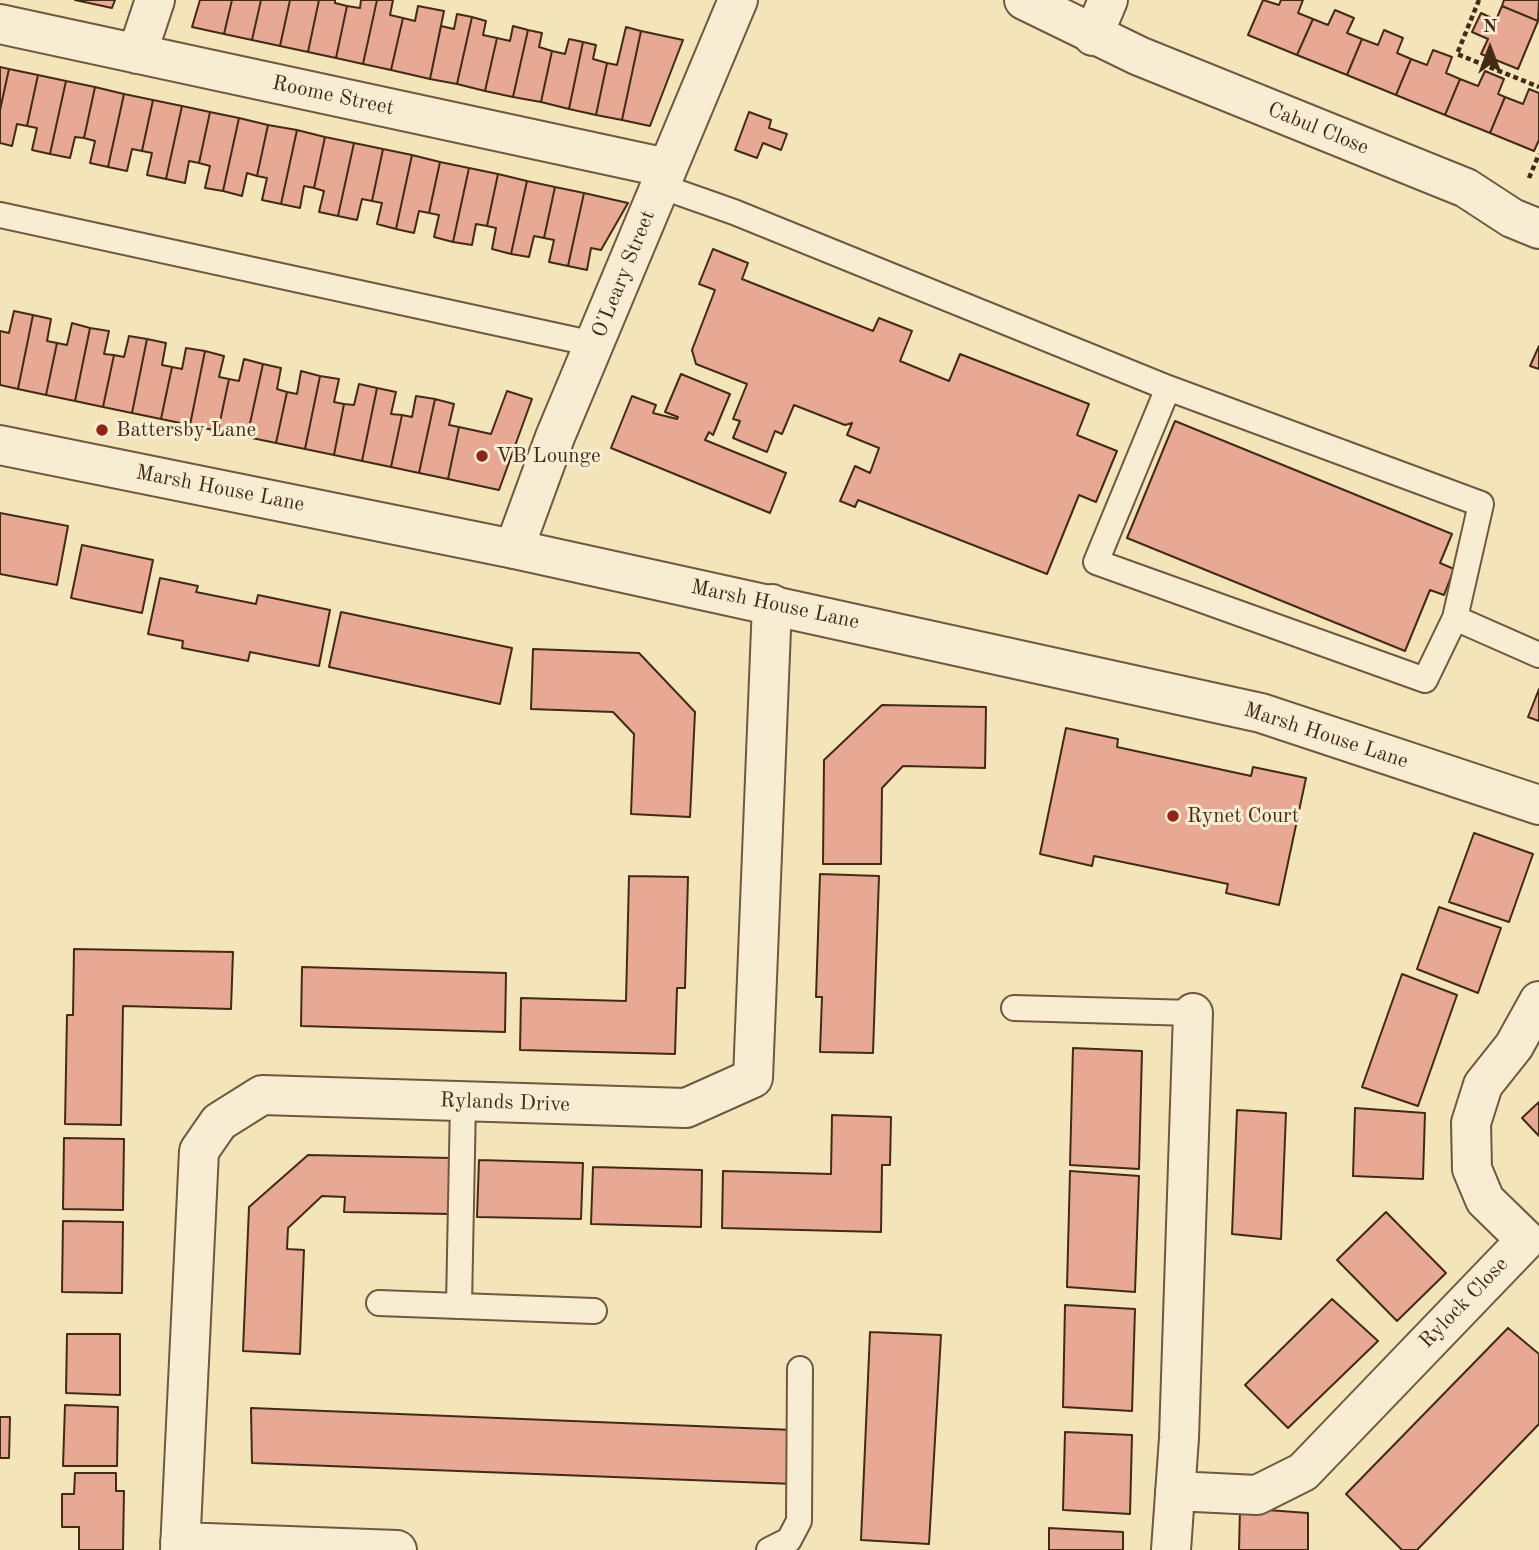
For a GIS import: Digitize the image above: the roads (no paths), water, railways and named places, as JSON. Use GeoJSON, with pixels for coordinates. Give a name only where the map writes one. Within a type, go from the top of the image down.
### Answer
{"type":"FeatureCollection","features":[{"type":"Feature","properties":{"kind":"street"},"geometry":{"type":"LineString","coordinates":[[137,54],[155,0]]}},
{"type":"Feature","properties":{"kind":"street","name":"O'Leary Street"},"geometry":{"type":"LineString","coordinates":[[514,549],[528,506],[594,344],[738,0]]}},
{"type":"Feature","properties":{"kind":"street","name":"Cabul Close"},"geometry":{"type":"LineString","coordinates":[[1024,0],[1093,36],[1466,188],[1512,218],[1539,229]]}},
{"type":"Feature","properties":{"kind":"street"},"geometry":{"type":"LineString","coordinates":[[1093,36],[1108,0]]}},
{"type":"Feature","properties":{"kind":"street","name":"Roome Street"},"geometry":{"type":"LineString","coordinates":[[0,24],[664,177]]}},
{"type":"Feature","properties":{"kind":"street","name":"Marsh House Lane"},"geometry":{"type":"LineString","coordinates":[[0,445],[514,549],[1261,713],[1539,805]]}},
{"type":"Feature","properties":{"kind":"street","name":"Rylands Drive"},"geometry":{"type":"LineString","coordinates":[[180,1546],[199,1151],[219,1122],[262,1095],[687,1108],[753,1078],[772,604]]}},
{"type":"Feature","properties":{"kind":"street","name":"Rylock Close"},"geometry":{"type":"LineString","coordinates":[[1175,1491],[1257,1495],[1303,1472],[1532,1236],[1485,1200],[1472,1168],[1471,1123],[1483,1085],[1514,1046],[1539,1001]]}},
{"type":"Feature","properties":{"kind":"street"},"geometry":{"type":"LineString","coordinates":[[1171,1550],[1193,1013]]}},
{"type":"Feature","properties":{"kind":"street"},"geometry":{"type":"LineString","coordinates":[[180,1546],[397,1550]]}},
{"type":"Feature","properties":{"kind":"lane"},"geometry":{"type":"LineString","coordinates":[[664,177],[734,212],[1168,388],[1481,504],[1455,618],[1425,680],[1096,562],[1168,388]]}},
{"type":"Feature","properties":{"kind":"lane"},"geometry":{"type":"LineString","coordinates":[[0,215],[594,344]]}},
{"type":"Feature","properties":{"kind":"lane"},"geometry":{"type":"LineString","coordinates":[[1455,618],[1539,655]]}},
{"type":"Feature","properties":{"kind":"lane"},"geometry":{"type":"LineString","coordinates":[[1014,1008],[1193,1013]]}},
{"type":"Feature","properties":{"kind":"lane"},"geometry":{"type":"LineString","coordinates":[[459,1305],[463,1102]]}},
{"type":"Feature","properties":{"kind":"lane"},"geometry":{"type":"LineString","coordinates":[[379,1303],[594,1311]]}},
{"type":"Feature","properties":{"kind":"lane"},"geometry":{"type":"LineString","coordinates":[[769,1550],[789,1540],[799,1521],[800,1369]]}},
{"type":"Feature","properties":{"kind":"place","name":"Battersby Lane"},"geometry":{"type":"Point","coordinates":[102,430]}},
{"type":"Feature","properties":{"kind":"place","name":"VB Lounge"},"geometry":{"type":"Point","coordinates":[482,456]}},
{"type":"Feature","properties":{"kind":"place","name":"Rynet Court"},"geometry":{"type":"Point","coordinates":[1173,816]}}]}
